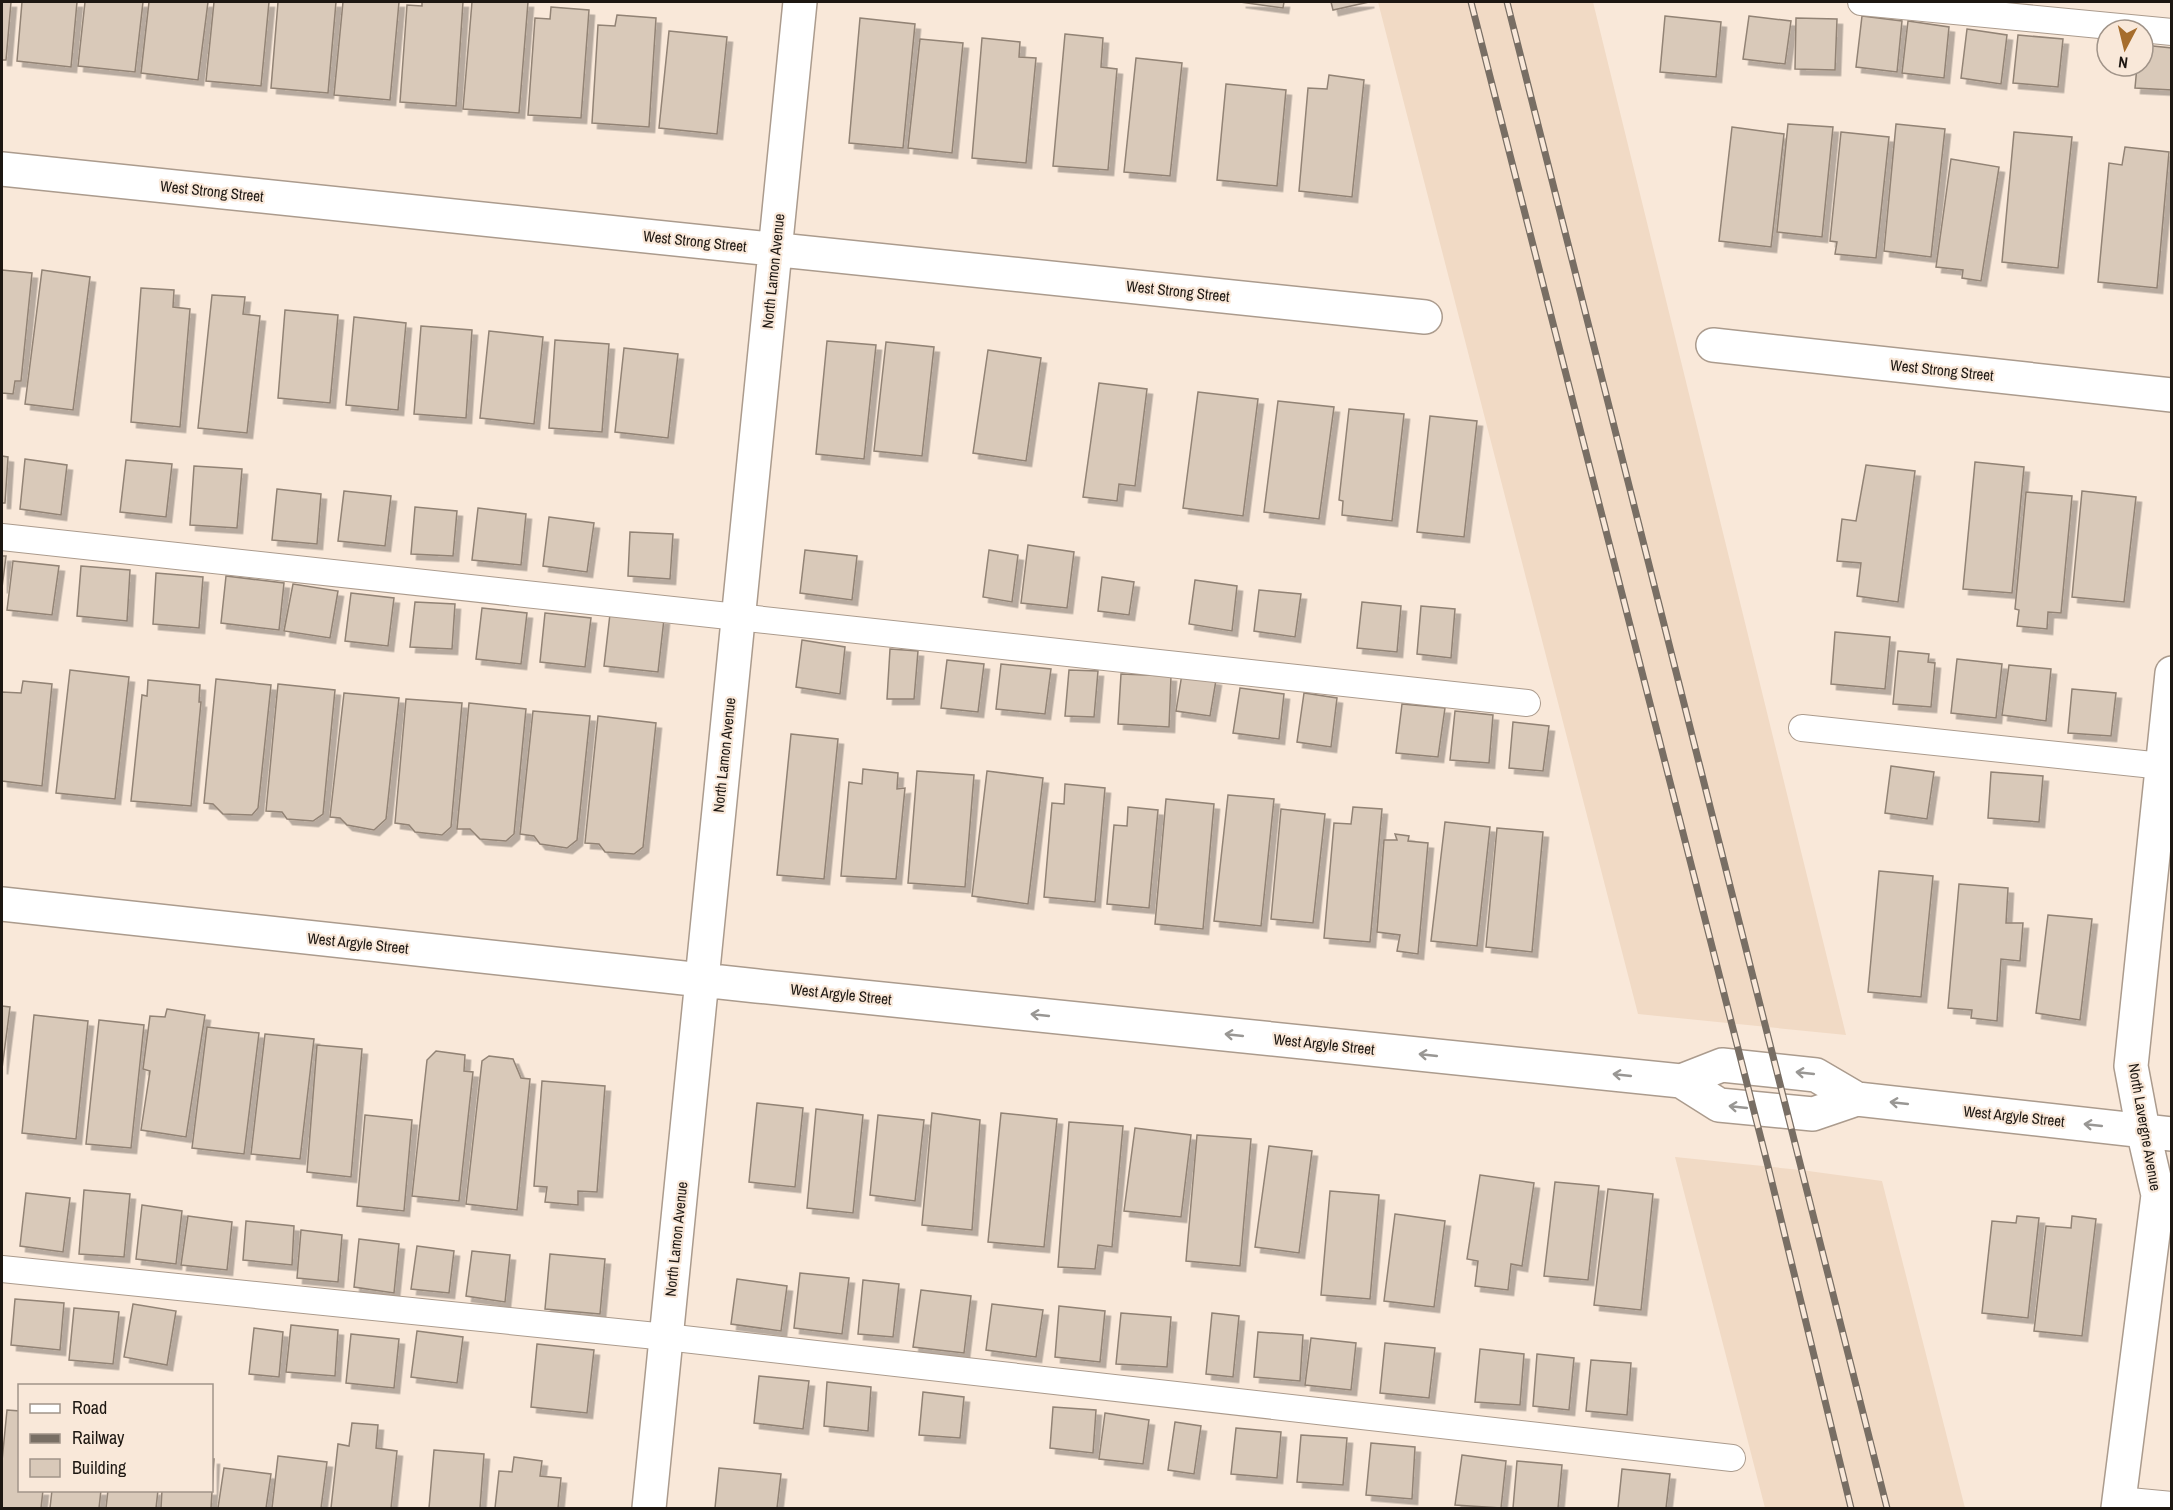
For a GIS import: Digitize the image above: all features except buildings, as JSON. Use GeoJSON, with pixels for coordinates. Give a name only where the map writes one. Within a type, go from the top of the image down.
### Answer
{"type":"FeatureCollection","features":[{"type":"Feature","properties":{"kind":"street","name":"North Lamon Avenue"},"geometry":{"type":"LineString","coordinates":[[649,1509],[800,2]]}},
{"type":"Feature","properties":{"kind":"street","name":"West Strong Street"},"geometry":{"type":"LineString","coordinates":[[2,169],[1425,317]]}},
{"type":"Feature","properties":{"kind":"street","name":"West Strong Street"},"geometry":{"type":"LineString","coordinates":[[1713,345],[2172,395]]}},
{"type":"Feature","properties":{"kind":"street","name":"North Lavergne Avenue"},"geometry":{"type":"LineString","coordinates":[[2118,1504],[2158,1195],[2157,1132],[2131,1066],[2167,767],[2172,674]]}},
{"type":"Feature","properties":{"kind":"street","name":"West Argyle Street"},"geometry":{"type":"LineString","coordinates":[[2,904],[702,980],[1681,1081],[1722,1065],[1816,1075],[1857,1099],[2157,1132]]}},
{"type":"Feature","properties":{"kind":"lane"},"geometry":{"type":"LineString","coordinates":[[1861,2],[2172,32]]}},
{"type":"Feature","properties":{"kind":"lane"},"geometry":{"type":"LineString","coordinates":[[2,537],[1527,703]]}},
{"type":"Feature","properties":{"kind":"lane"},"geometry":{"type":"LineString","coordinates":[[1802,729],[2167,767]]}},
{"type":"Feature","properties":{"kind":"lane"},"geometry":{"type":"LineString","coordinates":[[2,1269],[666,1337],[1732,1458]]}},
{"type":"Feature","properties":{"kind":"lane"},"geometry":{"type":"LineString","coordinates":[[2118,1504],[2172,1505]]}},
{"type":"Feature","properties":{"kind":"shaded area"},"geometry":{"type":"Polygon","coordinates":[[[1378,2],[1593,2],[1846,1035],[1638,1014],[1378,2]]]}},
{"type":"Feature","properties":{"kind":"shaded area"},"geometry":{"type":"Polygon","coordinates":[[[1675,1157],[1882,1181],[1965,1508],[1765,1508],[1675,1157]]]}},
{"type":"Feature","properties":{"kind":"railway"},"geometry":{"type":"LineString","coordinates":[[1471,2],[1768,1166],[1851,1508]]}},
{"type":"Feature","properties":{"kind":"railway"},"geometry":{"type":"LineString","coordinates":[[1507,2],[1887,1508]]}}]}
